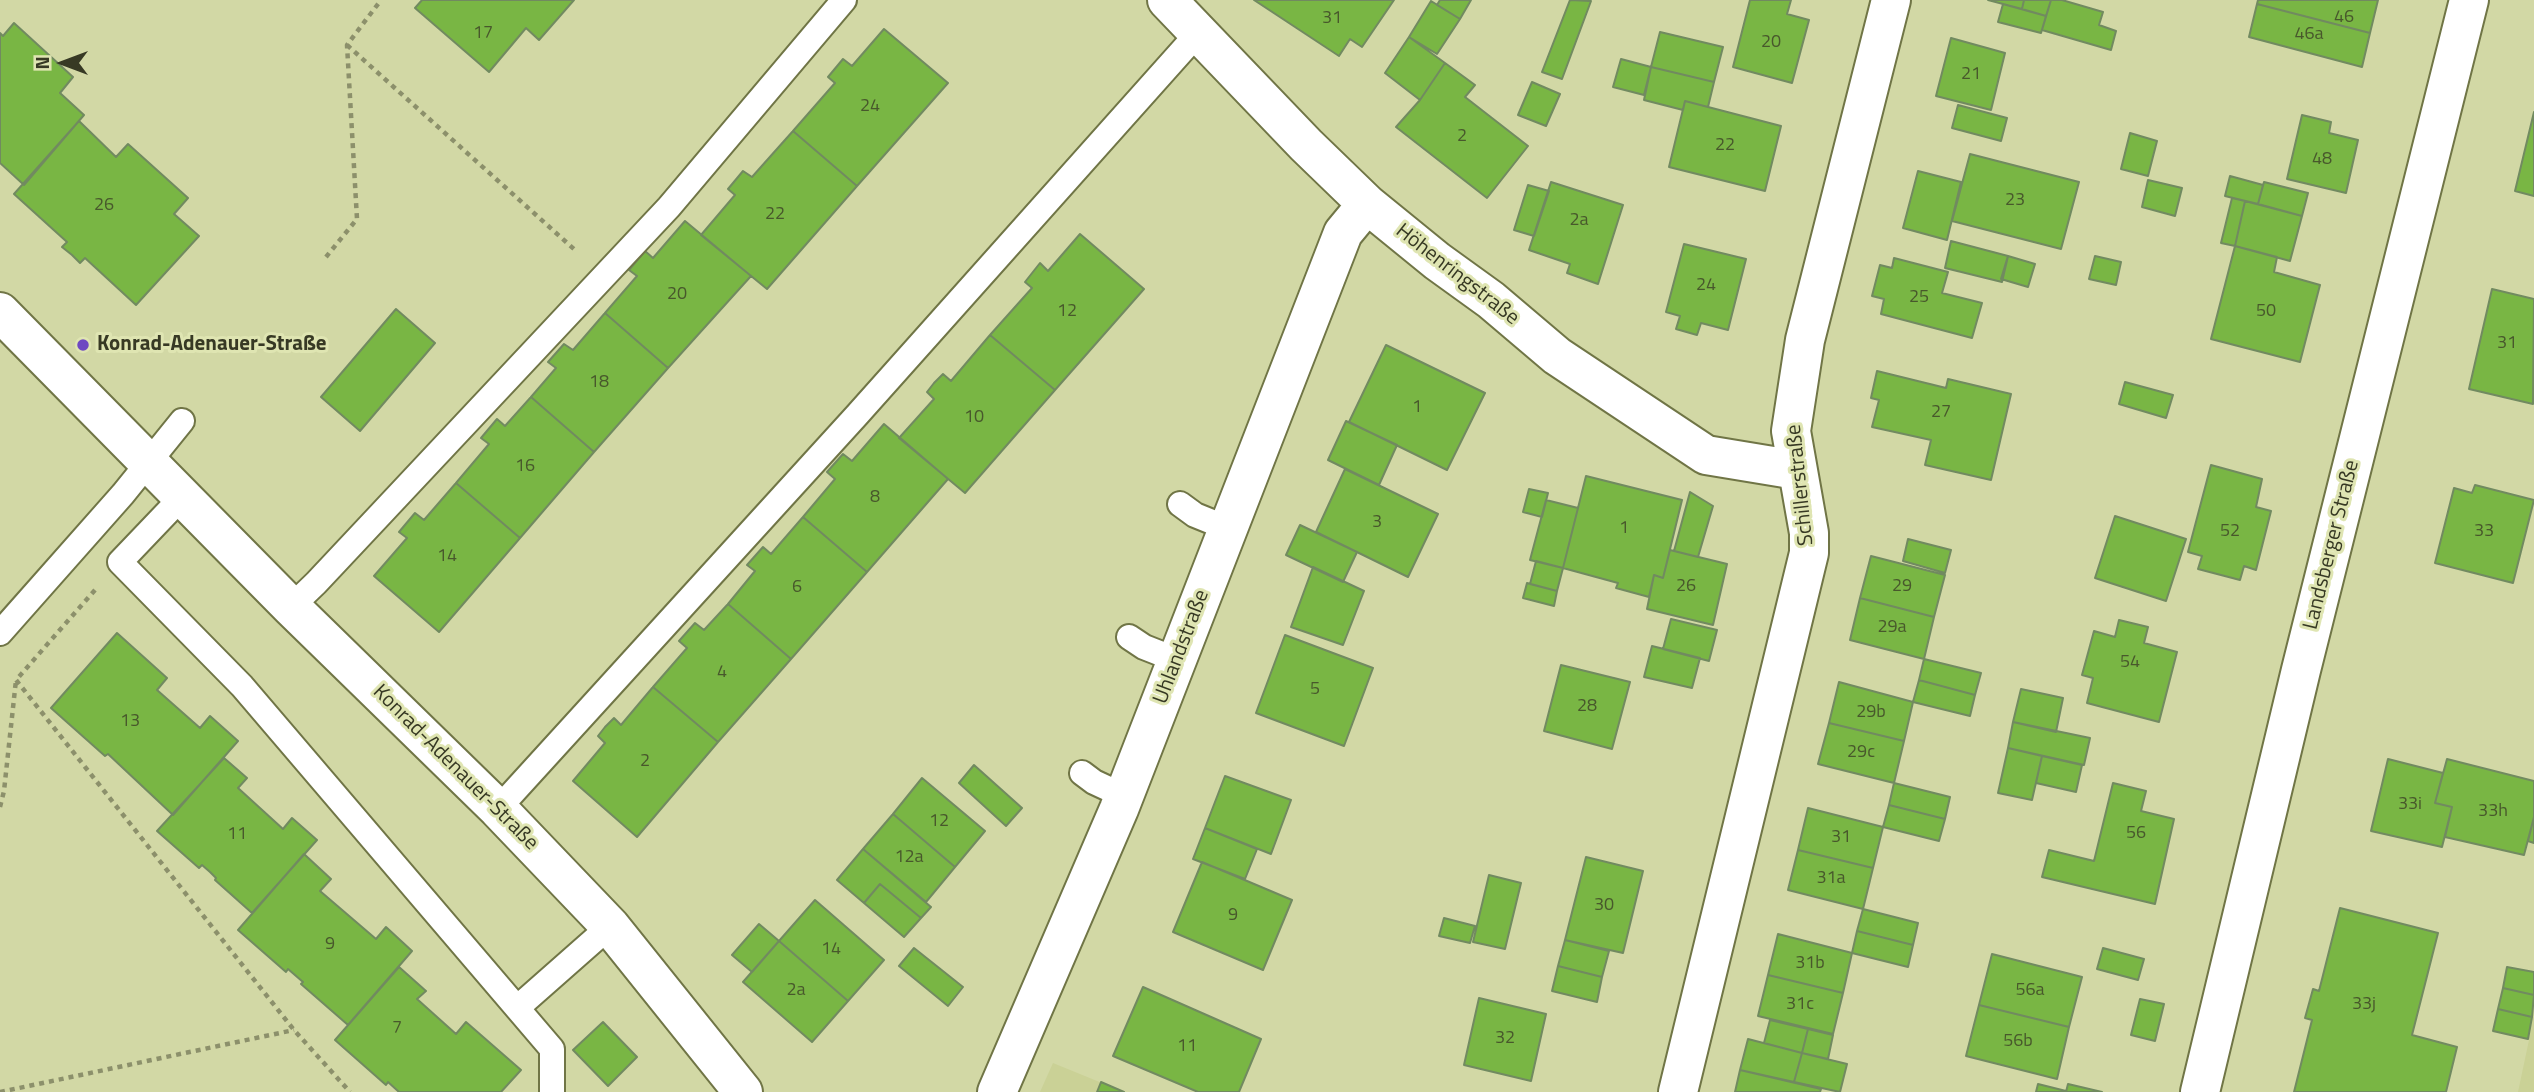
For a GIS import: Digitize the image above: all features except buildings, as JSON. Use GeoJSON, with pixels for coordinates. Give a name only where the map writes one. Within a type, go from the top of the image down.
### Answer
{"type":"FeatureCollection","features":[{"type":"Feature","properties":{"kind":"street","name":"Höhenringstraße"},"geometry":{"type":"LineString","coordinates":[[1167,0],[1306,145],[1367,204],[1437,261],[1491,300],[1557,356],[1706,455],[1797,470]]}},
{"type":"Feature","properties":{"kind":"street","name":"Schillerstraße"},"geometry":{"type":"LineString","coordinates":[[1678,1092],[1809,553],[1809,533],[1791,431],[1805,340],[1891,0]]}},
{"type":"Feature","properties":{"kind":"street","name":"Landsberger Straße"},"geometry":{"type":"LineString","coordinates":[[2200,1092],[2301,670],[2469,0]]}},
{"type":"Feature","properties":{"kind":"street","name":"Uhlandstraße"},"geometry":{"type":"LineString","coordinates":[[997,1092],[1124,796],[1343,233],[1367,204]]}},
{"type":"Feature","properties":{"kind":"street","name":"Konrad-Adenauer-Straße"},"geometry":{"type":"LineString","coordinates":[[0,312],[291,607],[498,809],[610,926],[744,1092]]}},
{"type":"Feature","properties":{"kind":"lane"},"geometry":{"type":"LineString","coordinates":[[291,607],[669,207],[844,0]]}},
{"type":"Feature","properties":{"kind":"lane"},"geometry":{"type":"LineString","coordinates":[[498,809],[857,415],[1198,33]]}},
{"type":"Feature","properties":{"kind":"lane"},"geometry":{"type":"LineString","coordinates":[[0,633],[123,494],[182,421]]}},
{"type":"Feature","properties":{"kind":"lane"},"geometry":{"type":"LineString","coordinates":[[183,496],[120,562],[242,685],[552,1049],[552,1092]]}},
{"type":"Feature","properties":{"kind":"lane"},"geometry":{"type":"LineString","coordinates":[[1180,504],[1195,515],[1227,528]]}},
{"type":"Feature","properties":{"kind":"lane"},"geometry":{"type":"LineString","coordinates":[[1129,637],[1144,647],[1177,660]]}},
{"type":"Feature","properties":{"kind":"lane"},"geometry":{"type":"LineString","coordinates":[[1082,773],[1094,782],[1124,796]]}},
{"type":"Feature","properties":{"kind":"lane"},"geometry":{"type":"LineString","coordinates":[[517,1008],[610,926]]}},
{"type":"Feature","properties":{"kind":"path"},"geometry":{"type":"LineString","coordinates":[[326,257],[357,219],[347,45],[381,0]]}},
{"type":"Feature","properties":{"kind":"path"},"geometry":{"type":"LineString","coordinates":[[347,45],[604,277]]}},
{"type":"Feature","properties":{"kind":"path"},"geometry":{"type":"LineString","coordinates":[[0,807],[16,681],[120,562]]}},
{"type":"Feature","properties":{"kind":"path"},"geometry":{"type":"LineString","coordinates":[[16,681],[294,1030],[350,1092]]}},
{"type":"Feature","properties":{"kind":"path"},"geometry":{"type":"LineString","coordinates":[[1,1092],[294,1030]]}},
{"type":"Feature","properties":{"kind":"shaded area"},"geometry":{"type":"Polygon","coordinates":[[[2507,967],[2534,972],[2534,1092],[2518,1092],[2529,1040],[2493,1031],[2507,967]]]}},
{"type":"Feature","properties":{"kind":"shaded area"},"geometry":{"type":"Polygon","coordinates":[[[1053,1063],[1124,1092],[1040,1092],[1053,1063]]]}},
{"type":"Feature","properties":{"kind":"place","name":"Konrad-Adenauer-Straße"},"geometry":{"type":"Point","coordinates":[83,345]}}]}
